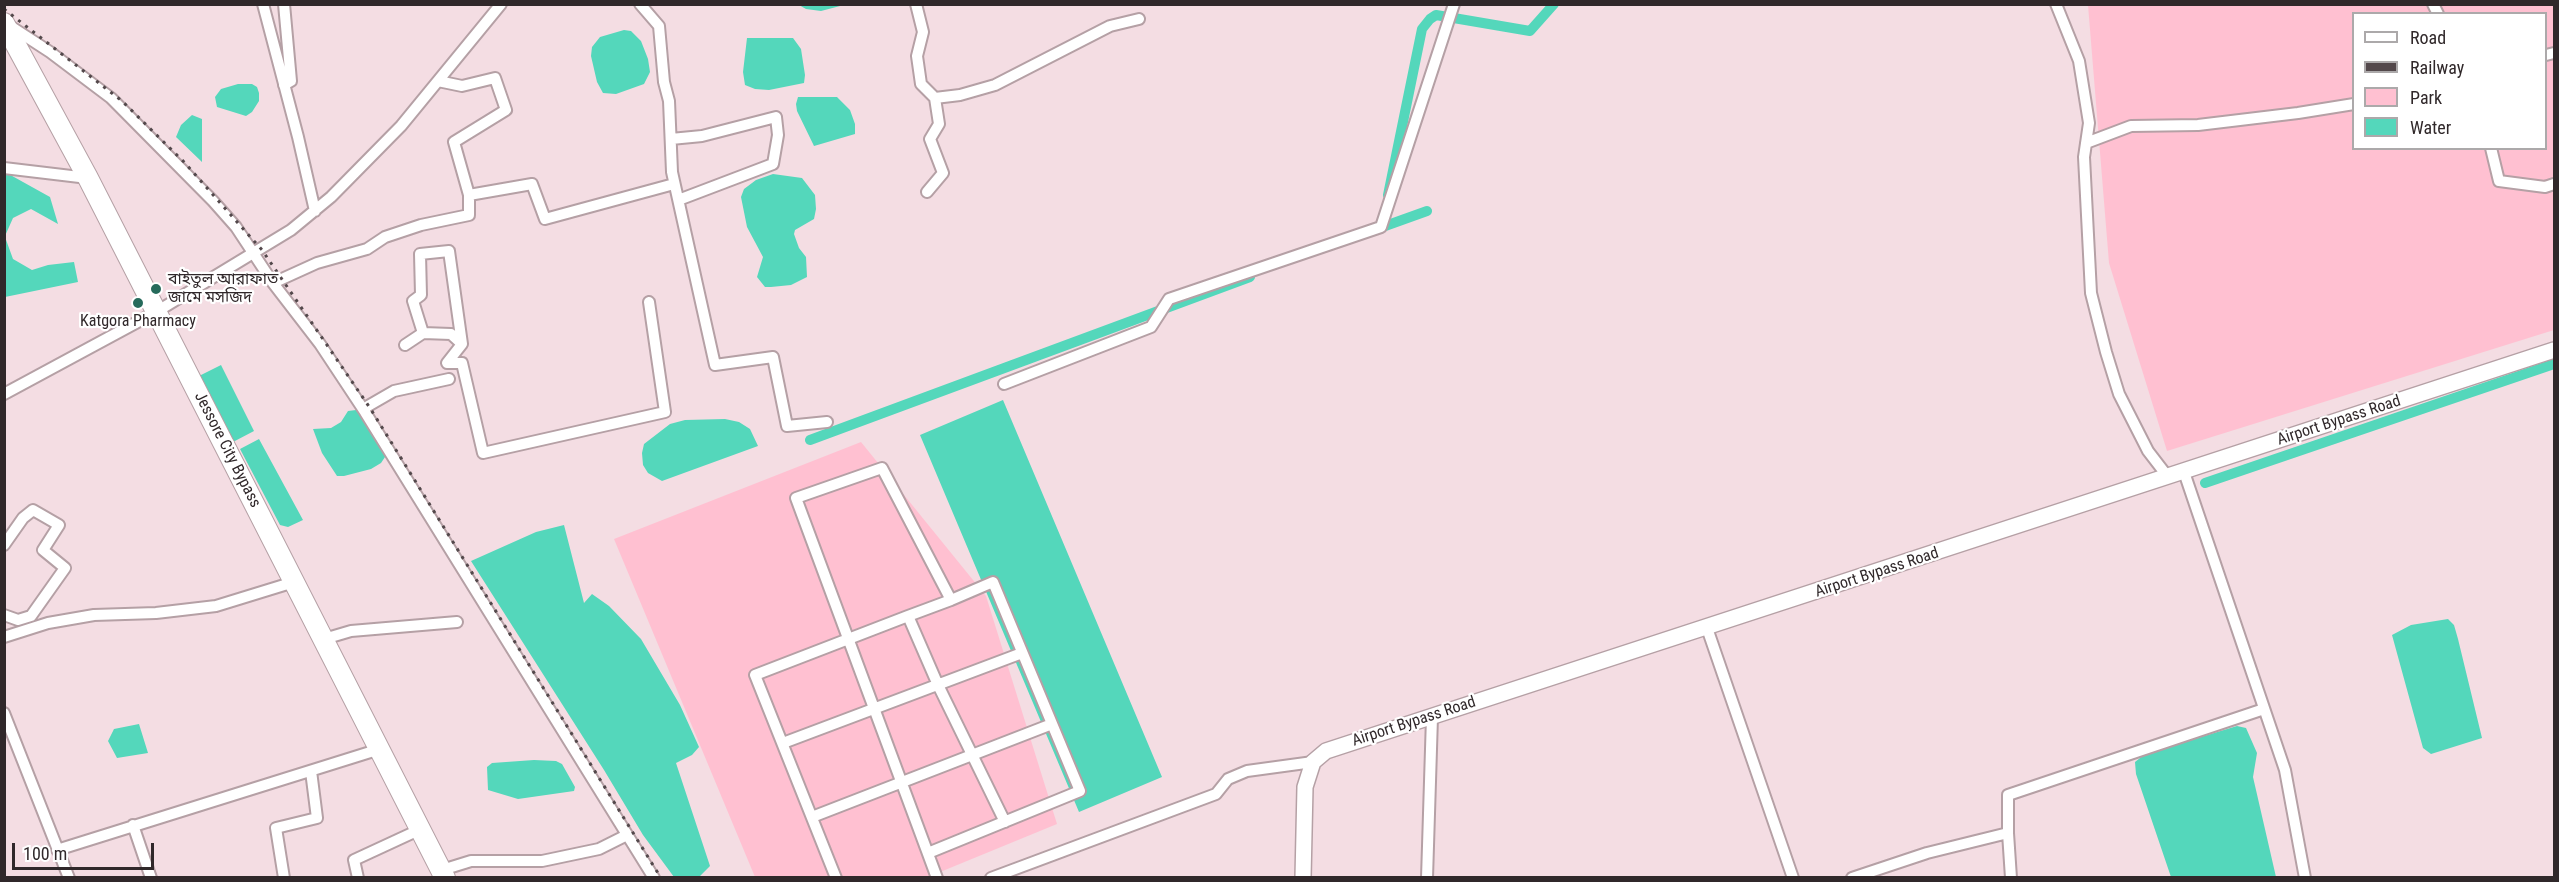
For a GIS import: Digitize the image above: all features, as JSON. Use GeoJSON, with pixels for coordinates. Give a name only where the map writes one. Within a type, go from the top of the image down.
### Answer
{"type":"FeatureCollection","features":[{"type":"Feature","properties":{"kind":"highway","name":"Jessore City Bypass"},"geometry":{"type":"LineString","coordinates":[[4,23],[88,178],[443,874]]}},
{"type":"Feature","properties":{"kind":"street"},"geometry":{"type":"LineString","coordinates":[[263,4],[315,211]]}},
{"type":"Feature","properties":{"kind":"street"},"geometry":{"type":"LineString","coordinates":[[284,4],[291,81],[284,85]]}},
{"type":"Feature","properties":{"kind":"street"},"geometry":{"type":"LineString","coordinates":[[4,394],[156,312],[255,254],[291,230],[315,211],[401,126],[501,4]]}},
{"type":"Feature","properties":{"kind":"street"},"geometry":{"type":"LineString","coordinates":[[640,4],[659,26],[664,82],[669,101],[674,184],[715,365],[773,357],[787,426],[827,422]]}},
{"type":"Feature","properties":{"kind":"street"},"geometry":{"type":"LineString","coordinates":[[916,4],[923,32],[917,56],[921,84],[935,99],[939,124],[930,139],[942,173],[927,192]]}},
{"type":"Feature","properties":{"kind":"street"},"geometry":{"type":"LineString","coordinates":[[1004,384],[1151,327],[1169,299],[1381,227],[1454,4]]}},
{"type":"Feature","properties":{"kind":"street"},"geometry":{"type":"LineString","coordinates":[[2056,4],[2079,62],[2089,123],[2086,142],[2085,210],[2091,293],[2119,394],[2148,451],[2168,477]]}},
{"type":"Feature","properties":{"kind":"street"},"geometry":{"type":"LineString","coordinates":[[935,99],[995,86],[1110,26],[1139,19]]}},
{"type":"Feature","properties":{"kind":"street"},"geometry":{"type":"LineString","coordinates":[[4,23],[50,52],[111,98],[213,201],[255,254],[273,283],[320,344],[365,412],[654,878]]}},
{"type":"Feature","properties":{"kind":"street"},"geometry":{"type":"LineString","coordinates":[[273,283],[317,263],[367,249],[385,237],[421,225],[469,215],[470,195],[454,142],[506,110],[495,78],[462,86],[438,81]]}},
{"type":"Feature","properties":{"kind":"street"},"geometry":{"type":"LineString","coordinates":[[2086,142],[2131,126],[2198,125],[2352,104]]}},
{"type":"Feature","properties":{"kind":"street"},"geometry":{"type":"LineString","coordinates":[[671,139],[702,136],[777,117],[773,164],[681,199]]}},
{"type":"Feature","properties":{"kind":"street"},"geometry":{"type":"LineString","coordinates":[[2491,150],[2499,181],[2545,187],[2554,184]]}},
{"type":"Feature","properties":{"kind":"street"},"geometry":{"type":"LineString","coordinates":[[4,168],[88,178]]}},
{"type":"Feature","properties":{"kind":"street"},"geometry":{"type":"LineString","coordinates":[[470,195],[532,184],[545,219],[674,184]]}},
{"type":"Feature","properties":{"kind":"street"},"geometry":{"type":"LineString","coordinates":[[423,333],[413,301],[421,296],[420,254],[449,251],[462,344],[447,363],[462,363],[483,453],[665,412],[649,302]]}},
{"type":"Feature","properties":{"kind":"street"},"geometry":{"type":"LineString","coordinates":[[405,345],[423,333],[450,334],[462,344]]}},
{"type":"Feature","properties":{"kind":"street","name":"Airport Bypass Road"},"geometry":{"type":"LineString","coordinates":[[1313,762],[1326,751],[1432,717],[1518,694],[1707,628],[2554,350]]}},
{"type":"Feature","properties":{"kind":"street"},"geometry":{"type":"LineString","coordinates":[[368,406],[394,391],[449,379]]}},
{"type":"Feature","properties":{"kind":"street"},"geometry":{"type":"LineString","coordinates":[[937,878],[796,498],[882,468],[951,600]]}},
{"type":"Feature","properties":{"kind":"street"},"geometry":{"type":"LineString","coordinates":[[2184,472],[2285,770],[2305,878]]}},
{"type":"Feature","properties":{"kind":"street"},"geometry":{"type":"LineString","coordinates":[[4,545],[22,518],[33,510],[58,525],[43,550],[63,564],[64,568],[31,616],[18,620],[4,615]]}},
{"type":"Feature","properties":{"kind":"street"},"geometry":{"type":"LineString","coordinates":[[4,637],[48,623],[94,615],[156,613],[216,606],[294,582]]}},
{"type":"Feature","properties":{"kind":"street"},"geometry":{"type":"LineString","coordinates":[[836,878],[755,675],[993,582],[1080,791],[928,853]]}},
{"type":"Feature","properties":{"kind":"street"},"geometry":{"type":"LineString","coordinates":[[908,616],[938,686],[1005,822]]}},
{"type":"Feature","properties":{"kind":"street"},"geometry":{"type":"LineString","coordinates":[[324,639],[351,631],[457,622]]}},
{"type":"Feature","properties":{"kind":"street"},"geometry":{"type":"LineString","coordinates":[[1707,628],[1793,878]]}},
{"type":"Feature","properties":{"kind":"street"},"geometry":{"type":"LineString","coordinates":[[783,743],[1022,653]]}},
{"type":"Feature","properties":{"kind":"street"},"geometry":{"type":"LineString","coordinates":[[2011,878],[2008,795],[2264,709]]}},
{"type":"Feature","properties":{"kind":"street"},"geometry":{"type":"LineString","coordinates":[[4,713],[69,878]]}},
{"type":"Feature","properties":{"kind":"street"},"geometry":{"type":"LineString","coordinates":[[1427,878],[1432,717]]}},
{"type":"Feature","properties":{"kind":"street"},"geometry":{"type":"LineString","coordinates":[[812,817],[1052,724]]}},
{"type":"Feature","properties":{"kind":"street"},"geometry":{"type":"LineString","coordinates":[[57,850],[380,749]]}},
{"type":"Feature","properties":{"kind":"street"},"geometry":{"type":"LineString","coordinates":[[990,878],[1216,794],[1228,779],[1247,771],[1313,762],[1305,787],[1303,878]]}},
{"type":"Feature","properties":{"kind":"street"},"geometry":{"type":"LineString","coordinates":[[284,878],[276,828],[317,818],[311,771]]}},
{"type":"Feature","properties":{"kind":"street"},"geometry":{"type":"LineString","coordinates":[[133,825],[152,878]]}},
{"type":"Feature","properties":{"kind":"street"},"geometry":{"type":"LineString","coordinates":[[358,878],[354,860],[421,829]]}},
{"type":"Feature","properties":{"kind":"street"},"geometry":{"type":"LineString","coordinates":[[1852,878],[1927,853],[2008,833]]}},
{"type":"Feature","properties":{"kind":"street"},"geometry":{"type":"LineString","coordinates":[[443,874],[471,861],[496,859],[542,861],[599,849],[627,835]]}},
{"type":"Feature","properties":{"kind":"green space"},"geometry":{"type":"Polygon","coordinates":[[[2088,5],[2554,5],[2554,330],[2167,451],[2109,263],[2088,5]]]}},
{"type":"Feature","properties":{"kind":"green space"},"geometry":{"type":"Polygon","coordinates":[[[861,442],[986,596],[1057,824],[928,877],[755,877],[614,539],[861,442]]]}},
{"type":"Feature","properties":{"kind":"water"},"geometry":{"type":"Polygon","coordinates":[[[799,5],[844,5],[821,11],[806,9],[799,5]]]}},
{"type":"Feature","properties":{"kind":"water"},"geometry":{"type":"Polygon","coordinates":[[[624,30],[631,31],[641,41],[650,72],[644,84],[616,94],[603,93],[597,82],[591,56],[592,47],[600,37],[624,30]]]}},
{"type":"Feature","properties":{"kind":"water"},"geometry":{"type":"Polygon","coordinates":[[[747,38],[793,38],[801,49],[804,83],[769,90],[755,89],[745,85],[743,72],[747,38]]]}},
{"type":"Feature","properties":{"kind":"water"},"geometry":{"type":"Polygon","coordinates":[[[238,84],[252,84],[257,87],[259,93],[259,101],[252,112],[246,116],[217,107],[215,97],[221,89],[238,84]]]}},
{"type":"Feature","properties":{"kind":"water"},"geometry":{"type":"Polygon","coordinates":[[[798,97],[837,97],[850,110],[855,124],[855,134],[814,146],[797,111],[798,97]]]}},
{"type":"Feature","properties":{"kind":"water"},"geometry":{"type":"Polygon","coordinates":[[[192,115],[202,119],[202,162],[176,137],[181,125],[192,115]]]}},
{"type":"Feature","properties":{"kind":"water"},"geometry":{"type":"Polygon","coordinates":[[[5,172],[50,197],[58,224],[31,209],[13,218],[5,236],[5,172]]]}},
{"type":"Feature","properties":{"kind":"water"},"geometry":{"type":"Polygon","coordinates":[[[773,174],[802,178],[815,195],[816,209],[814,219],[795,230],[794,234],[799,248],[806,257],[807,277],[791,285],[765,287],[757,277],[763,257],[747,227],[741,197],[744,189],[756,180],[773,174]]]}},
{"type":"Feature","properties":{"kind":"water"},"geometry":{"type":"Polygon","coordinates":[[[5,237],[13,259],[32,270],[48,265],[74,262],[78,282],[5,297],[5,237]]]}},
{"type":"Feature","properties":{"kind":"water"},"geometry":{"type":"Polygon","coordinates":[[[221,365],[254,431],[233,442],[199,376],[221,365]]]}},
{"type":"Feature","properties":{"kind":"water"},"geometry":{"type":"Polygon","coordinates":[[[1003,400],[1162,777],[1079,812],[920,435],[1003,400]]]}},
{"type":"Feature","properties":{"kind":"water"},"geometry":{"type":"Polygon","coordinates":[[[356,410],[365,417],[385,452],[385,457],[381,463],[371,469],[337,476],[322,453],[313,429],[331,428],[341,422],[348,411],[356,410]]]}},
{"type":"Feature","properties":{"kind":"water"},"geometry":{"type":"Polygon","coordinates":[[[725,419],[739,422],[750,429],[758,446],[662,481],[648,473],[643,465],[644,444],[670,424],[685,420],[725,419]]]}},
{"type":"Feature","properties":{"kind":"water"},"geometry":{"type":"Polygon","coordinates":[[[259,439],[303,520],[288,527],[280,525],[240,449],[259,439]]]}},
{"type":"Feature","properties":{"kind":"water"},"geometry":{"type":"Polygon","coordinates":[[[564,525],[584,603],[592,594],[609,606],[641,639],[680,705],[699,747],[692,755],[676,763],[710,866],[699,877],[674,877],[643,835],[471,561],[536,532],[564,525]]]}},
{"type":"Feature","properties":{"kind":"water"},"geometry":{"type":"Polygon","coordinates":[[[2448,619],[2454,625],[2458,639],[2482,738],[2431,754],[2423,748],[2392,635],[2411,625],[2448,619]]]}},
{"type":"Feature","properties":{"kind":"water"},"geometry":{"type":"Polygon","coordinates":[[[139,724],[148,753],[117,758],[108,741],[114,729],[139,724]]]}},
{"type":"Feature","properties":{"kind":"water"},"geometry":{"type":"Polygon","coordinates":[[[2237,726],[2246,728],[2257,753],[2253,777],[2276,877],[2171,877],[2136,774],[2135,762],[2145,754],[2237,726]]]}},
{"type":"Feature","properties":{"kind":"water"},"geometry":{"type":"Polygon","coordinates":[[[556,761],[562,764],[575,787],[574,791],[518,799],[488,790],[487,767],[492,763],[556,761]]]}},
{"type":"Feature","properties":{"kind":"waterway"},"geometry":{"type":"LineString","coordinates":[[1388,195],[1422,29],[1430,19],[1436,15],[1530,31],[1554,4]]}},
{"type":"Feature","properties":{"kind":"waterway"},"geometry":{"type":"LineString","coordinates":[[1374,230],[1427,211]]}},
{"type":"Feature","properties":{"kind":"waterway"},"geometry":{"type":"LineString","coordinates":[[810,440],[1250,277]]}},
{"type":"Feature","properties":{"kind":"waterway"},"geometry":{"type":"LineString","coordinates":[[2205,483],[2554,364]]}},
{"type":"Feature","properties":{"kind":"railway"},"geometry":{"type":"LineString","coordinates":[[4,9],[122,101],[184,162],[262,250],[370,408],[661,878]]}},
{"type":"Feature","properties":{"kind":"place","name":"বাইতুল আরাফাত জামে মসজিদ"},"geometry":{"type":"Point","coordinates":[156,289]}},
{"type":"Feature","properties":{"kind":"place","name":"Katgora Pharmacy"},"geometry":{"type":"Point","coordinates":[138,303]}}]}
